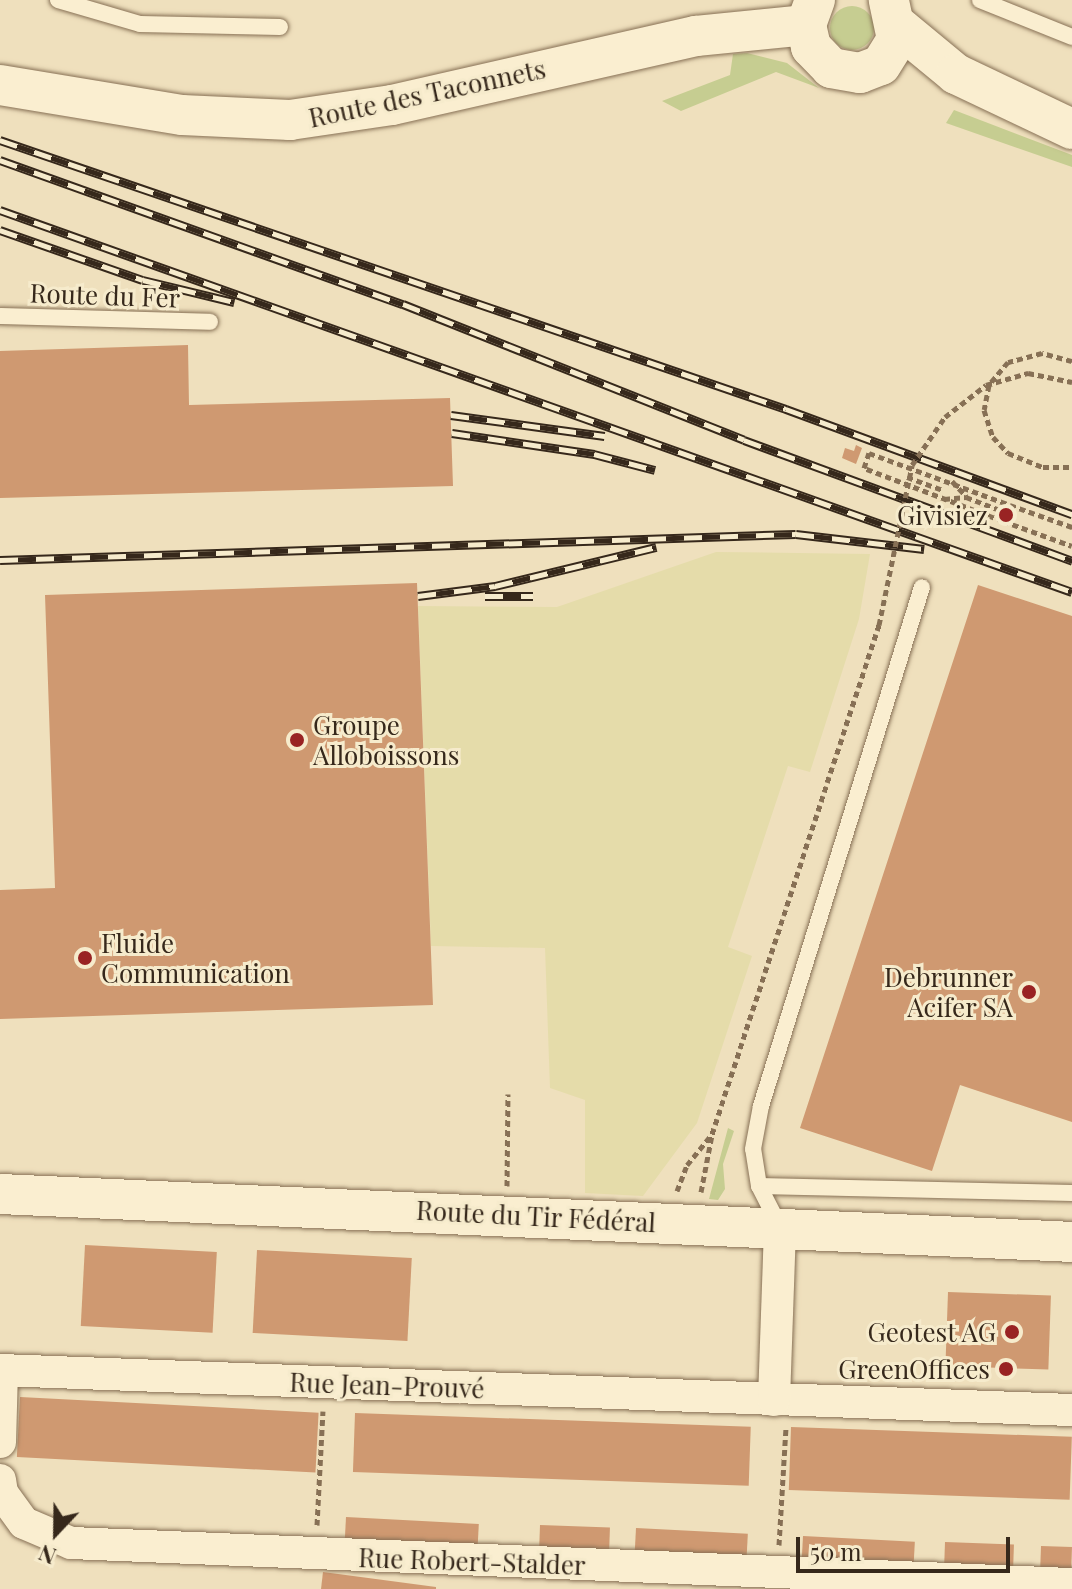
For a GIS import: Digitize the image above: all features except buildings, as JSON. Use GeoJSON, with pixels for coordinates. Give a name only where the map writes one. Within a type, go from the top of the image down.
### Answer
{"type":"FeatureCollection","features":[{"type":"Feature","properties":{"kind":"street"},"geometry":{"type":"LineString","coordinates":[[810,12],[811,47],[831,68],[860,73],[881,65],[891,55],[894,14]]}},
{"type":"Feature","properties":{"kind":"street","name":"Route des Taconnets"},"geometry":{"type":"LineString","coordinates":[[0,85],[182,115],[290,120],[392,105],[810,12]]}},
{"type":"Feature","properties":{"kind":"street"},"geometry":{"type":"LineString","coordinates":[[894,14],[942,64],[985,91],[1072,129]]}},
{"type":"Feature","properties":{"kind":"street"},"geometry":{"type":"LineString","coordinates":[[881,65],[985,91]]}},
{"type":"Feature","properties":{"kind":"street","name":"Route du Tir Fédéral"},"geometry":{"type":"LineString","coordinates":[[0,1194],[780,1226],[1072,1242]]}},
{"type":"Feature","properties":{"kind":"street"},"geometry":{"type":"LineString","coordinates":[[780,1226],[780,1409]]}},
{"type":"Feature","properties":{"kind":"street"},"geometry":{"type":"LineString","coordinates":[[0,1442],[1,1370]]}},
{"type":"Feature","properties":{"kind":"street","name":"Rue Jean-Prouvé"},"geometry":{"type":"LineString","coordinates":[[1,1370],[780,1409],[1072,1410]]}},
{"type":"Feature","properties":{"kind":"street","name":"Rue Robert-Stalder"},"geometry":{"type":"LineString","coordinates":[[0,1480],[2,1493],[24,1523],[62,1541],[1072,1584]]}},
{"type":"Feature","properties":{"kind":"lane"},"geometry":{"type":"LineString","coordinates":[[58,0],[140,24],[280,27]]}},
{"type":"Feature","properties":{"kind":"lane"},"geometry":{"type":"LineString","coordinates":[[980,0],[1072,37]]}},
{"type":"Feature","properties":{"kind":"lane","name":"Route du Fer"},"geometry":{"type":"LineString","coordinates":[[0,316],[210,322]]}},
{"type":"Feature","properties":{"kind":"lane"},"geometry":{"type":"LineString","coordinates":[[780,1226],[759,1186],[753,1149],[761,1106],[922,587]]}},
{"type":"Feature","properties":{"kind":"lane"},"geometry":{"type":"LineString","coordinates":[[759,1186],[1072,1193]]}},
{"type":"Feature","properties":{"kind":"path"},"geometry":{"type":"LineString","coordinates":[[1072,361],[1028,354],[1008,362],[995,375],[984,410],[998,445],[1032,464],[1072,467]]}},
{"type":"Feature","properties":{"kind":"path"},"geometry":{"type":"LineString","coordinates":[[699,1202],[712,1134],[879,625],[905,485],[912,465],[945,417],[986,385],[1028,373],[1072,382]]}},
{"type":"Feature","properties":{"kind":"path"},"geometry":{"type":"LineString","coordinates":[[1072,527],[869,453],[866,461],[864,468],[941,493],[1003,521],[1072,546]]}},
{"type":"Feature","properties":{"kind":"path"},"geometry":{"type":"LineString","coordinates":[[912,465],[952,481],[966,497]]}},
{"type":"Feature","properties":{"kind":"path"},"geometry":{"type":"LineString","coordinates":[[907,477],[932,486],[941,493]]}},
{"type":"Feature","properties":{"kind":"path"},"geometry":{"type":"LineString","coordinates":[[941,493],[945,481]]}},
{"type":"Feature","properties":{"kind":"path"},"geometry":{"type":"LineString","coordinates":[[905,485],[944,499],[966,497],[1003,511]]}},
{"type":"Feature","properties":{"kind":"path"},"geometry":{"type":"LineString","coordinates":[[1003,521],[1003,511],[1010,505]]}},
{"type":"Feature","properties":{"kind":"path"},"geometry":{"type":"LineString","coordinates":[[507,1195],[508,1094]]}},
{"type":"Feature","properties":{"kind":"path"},"geometry":{"type":"LineString","coordinates":[[673,1201],[687,1165],[712,1134]]}},
{"type":"Feature","properties":{"kind":"path"},"geometry":{"type":"LineString","coordinates":[[316,1554],[324,1399]]}},
{"type":"Feature","properties":{"kind":"path"},"geometry":{"type":"LineString","coordinates":[[778,1573],[780,1409]]}},
{"type":"Feature","properties":{"kind":"shaded area"},"geometry":{"type":"Polygon","coordinates":[[[716,552],[870,554],[859,619],[810,772],[788,766],[728,947],[752,956],[697,1123],[643,1196],[585,1193],[585,1100],[550,1088],[545,948],[431,946],[418,606],[557,607],[716,552]]]}},
{"type":"Feature","properties":{"kind":"green space"},"geometry":{"type":"Polygon","coordinates":[[[852,6],[868,12],[874,28],[868,44],[852,50],[836,44],[830,28],[836,12],[852,6]]]}},
{"type":"Feature","properties":{"kind":"green space"},"geometry":{"type":"Polygon","coordinates":[[[747,53],[787,63],[819,88],[776,72],[681,111],[662,101],[730,75],[733,54],[747,53]]]}},
{"type":"Feature","properties":{"kind":"green space"},"geometry":{"type":"Polygon","coordinates":[[[954,110],[1072,155],[1072,167],[946,123],[954,110]]]}},
{"type":"Feature","properties":{"kind":"green space"},"geometry":{"type":"Polygon","coordinates":[[[728,1128],[734,1131],[723,1164],[725,1189],[718,1200],[709,1199],[728,1128]]]}},
{"type":"Feature","properties":{"kind":"railway"},"geometry":{"type":"LineString","coordinates":[[0,140],[786,409],[1072,514]]}},
{"type":"Feature","properties":{"kind":"railway"},"geometry":{"type":"LineString","coordinates":[[0,160],[403,304],[744,440],[1072,561]]}},
{"type":"Feature","properties":{"kind":"railway"},"geometry":{"type":"LineString","coordinates":[[0,210],[1072,592]]}},
{"type":"Feature","properties":{"kind":"railway"},"geometry":{"type":"LineString","coordinates":[[0,230],[143,280],[234,302]]}},
{"type":"Feature","properties":{"kind":"railway"},"geometry":{"type":"LineString","coordinates":[[451,415],[605,436]]}},
{"type":"Feature","properties":{"kind":"railway"},"geometry":{"type":"LineString","coordinates":[[452,433],[594,454],[655,470]]}},
{"type":"Feature","properties":{"kind":"railway"},"geometry":{"type":"LineString","coordinates":[[0,560],[796,534],[924,549]]}},
{"type":"Feature","properties":{"kind":"railway"},"geometry":{"type":"LineString","coordinates":[[418,596],[495,586],[656,547]]}},
{"type":"Feature","properties":{"kind":"railway"},"geometry":{"type":"LineString","coordinates":[[485,596],[533,596]]}},
{"type":"Feature","properties":{"kind":"place","name":"Givisiez"},"geometry":{"type":"Point","coordinates":[1006,515]}},
{"type":"Feature","properties":{"kind":"place","name":"Groupe Alloboissons"},"geometry":{"type":"Point","coordinates":[297,740]}},
{"type":"Feature","properties":{"kind":"place","name":"Fluide Communication"},"geometry":{"type":"Point","coordinates":[85,958]}},
{"type":"Feature","properties":{"kind":"place","name":"Debrunner Acifer SA"},"geometry":{"type":"Point","coordinates":[1029,992]}},
{"type":"Feature","properties":{"kind":"place","name":"Geotest AG"},"geometry":{"type":"Point","coordinates":[1012,1332]}},
{"type":"Feature","properties":{"kind":"place","name":"GreenOffices"},"geometry":{"type":"Point","coordinates":[1006,1369]}}]}
